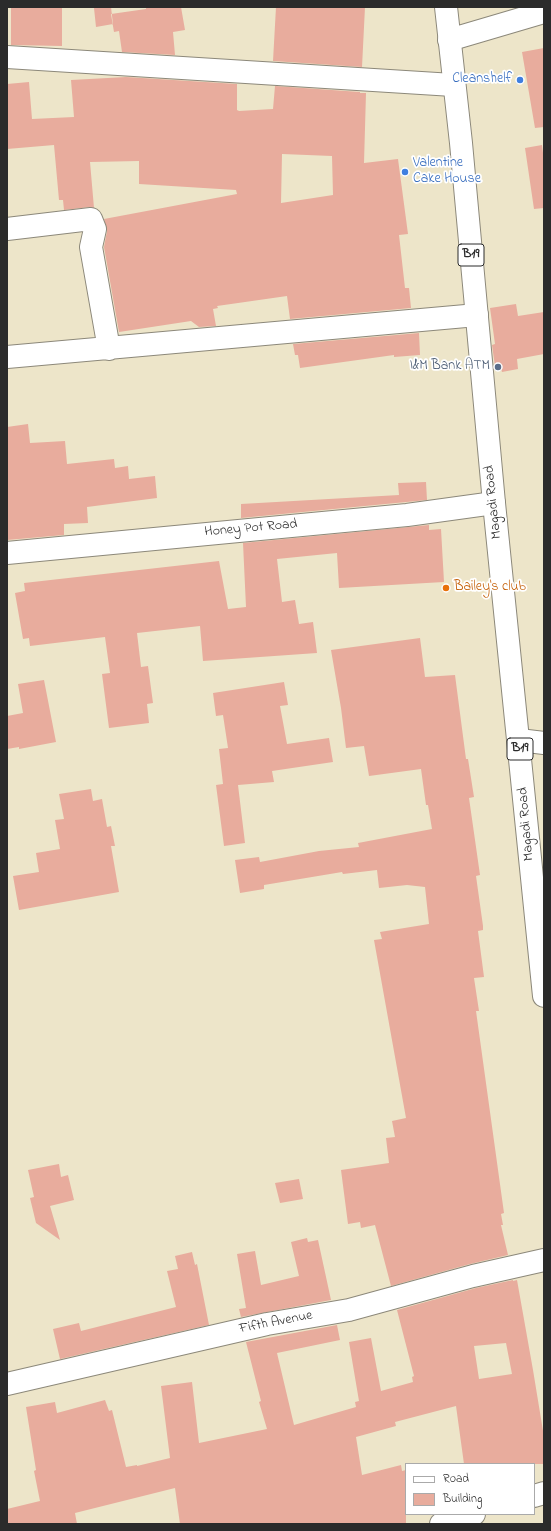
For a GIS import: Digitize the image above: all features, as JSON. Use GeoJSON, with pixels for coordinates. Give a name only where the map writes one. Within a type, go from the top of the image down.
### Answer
{"type":"FeatureCollection","features":[{"type":"Feature","properties":{"kind":"main road","name":"Magadi Road"},"geometry":{"type":"LineString","coordinates":[[446,7],[453,85],[461,143],[494,503],[519,740],[539,897],[544,996]]}},
{"type":"Feature","properties":{"kind":"main road"},"geometry":{"type":"LineString","coordinates":[[449,40],[544,12]]}},
{"type":"Feature","properties":{"kind":"main road"},"geometry":{"type":"LineString","coordinates":[[7,57],[453,85]]}},
{"type":"Feature","properties":{"kind":"main road"},"geometry":{"type":"LineString","coordinates":[[7,229],[91,219],[95,229],[91,247],[109,349]]}},
{"type":"Feature","properties":{"kind":"main road"},"geometry":{"type":"LineString","coordinates":[[7,357],[477,315]]}},
{"type":"Feature","properties":{"kind":"main road","name":"Honey Pot Road"},"geometry":{"type":"LineString","coordinates":[[7,553],[407,515],[494,503]]}},
{"type":"Feature","properties":{"kind":"main road"},"geometry":{"type":"LineString","coordinates":[[519,740],[544,743]]}},
{"type":"Feature","properties":{"kind":"main road","name":"Fifth Avenue"},"geometry":{"type":"LineString","coordinates":[[7,1384],[267,1324],[349,1310],[473,1276],[544,1260]]}},
{"type":"Feature","properties":{"kind":"main road"},"geometry":{"type":"LineString","coordinates":[[441,1524],[471,1515]]}},
{"type":"Feature","properties":{"kind":"building"},"geometry":{"type":"Polygon","coordinates":[[[11,7],[62,7],[62,46],[11,45],[11,7]]]}},
{"type":"Feature","properties":{"kind":"building"},"geometry":{"type":"Polygon","coordinates":[[[111,7],[113,24],[96,27],[94,8],[111,7]]]}},
{"type":"Feature","properties":{"kind":"building"},"geometry":{"type":"Polygon","coordinates":[[[146,7],[181,7],[185,30],[173,32],[175,55],[122,52],[119,31],[114,32],[111,14],[146,9],[146,7]]]}},
{"type":"Feature","properties":{"kind":"building"},"geometry":{"type":"Polygon","coordinates":[[[276,7],[365,7],[362,67],[273,61],[276,7]]]}},
{"type":"Feature","properties":{"kind":"building"},"geometry":{"type":"Polygon","coordinates":[[[544,48],[544,127],[535,128],[522,52],[544,48]]]}},
{"type":"Feature","properties":{"kind":"building"},"geometry":{"type":"Polygon","coordinates":[[[126,77],[237,84],[237,110],[239,111],[273,109],[275,86],[366,93],[364,163],[398,159],[408,234],[399,235],[405,288],[409,288],[411,308],[290,319],[287,296],[217,306],[218,308],[213,309],[216,326],[199,327],[191,321],[119,332],[104,247],[107,231],[104,219],[237,194],[236,190],[139,184],[139,161],[90,162],[94,208],[90,207],[64,210],[63,200],[59,200],[54,145],[7,149],[7,84],[29,82],[32,119],[74,117],[71,80],[126,77]],[[282,154],[281,203],[333,195],[332,156],[282,154]]]}},
{"type":"Feature","properties":{"kind":"building"},"geometry":{"type":"Polygon","coordinates":[[[542,145],[544,161],[544,208],[534,209],[525,148],[542,145]]]}},
{"type":"Feature","properties":{"kind":"building"},"geometry":{"type":"Polygon","coordinates":[[[516,304],[518,316],[544,312],[544,354],[517,359],[518,369],[502,372],[500,365],[495,366],[492,345],[495,344],[490,308],[516,304]]]}},
{"type":"Feature","properties":{"kind":"building"},"geometry":{"type":"Polygon","coordinates":[[[419,333],[420,355],[394,357],[394,355],[300,368],[298,355],[295,355],[293,344],[419,333]]]}},
{"type":"Feature","properties":{"kind":"building"},"geometry":{"type":"Polygon","coordinates":[[[28,424],[30,443],[65,441],[67,464],[114,459],[115,468],[128,466],[129,479],[155,476],[157,498],[87,507],[88,523],[64,524],[64,535],[7,540],[7,427],[28,424]]]}},
{"type":"Feature","properties":{"kind":"building"},"geometry":{"type":"Polygon","coordinates":[[[426,482],[427,500],[241,518],[241,504],[399,495],[398,483],[426,482]]]}},
{"type":"Feature","properties":{"kind":"building"},"geometry":{"type":"Polygon","coordinates":[[[429,525],[429,530],[441,529],[444,582],[339,588],[337,553],[277,559],[282,602],[295,600],[299,624],[313,622],[317,653],[203,661],[200,626],[137,633],[141,667],[148,666],[153,703],[147,704],[149,723],[109,728],[102,674],[110,673],[105,637],[30,646],[29,638],[23,639],[15,593],[25,591],[24,583],[219,561],[228,609],[246,607],[243,543],[429,525]]]}},
{"type":"Feature","properties":{"kind":"building"},"geometry":{"type":"Polygon","coordinates":[[[420,638],[425,677],[455,675],[466,759],[468,759],[474,797],[469,798],[480,875],[476,876],[483,930],[478,931],[484,977],[474,978],[479,1011],[476,1011],[504,1213],[501,1214],[503,1225],[501,1225],[508,1255],[391,1286],[375,1225],[361,1228],[360,1222],[348,1224],[341,1170],[389,1163],[386,1138],[395,1137],[392,1121],[406,1118],[374,940],[382,939],[380,932],[429,924],[425,887],[407,885],[379,888],[377,870],[343,874],[342,872],[264,885],[264,889],[240,893],[235,860],[259,857],[260,862],[319,851],[359,847],[358,843],[432,829],[428,805],[426,805],[421,769],[369,776],[364,746],[346,748],[331,650],[420,638]]]}},
{"type":"Feature","properties":{"kind":"building"},"geometry":{"type":"Polygon","coordinates":[[[44,680],[56,742],[19,749],[19,747],[7,749],[7,716],[23,713],[18,684],[44,680]]]}},
{"type":"Feature","properties":{"kind":"building"},"geometry":{"type":"Polygon","coordinates":[[[284,682],[288,705],[280,706],[287,744],[329,738],[333,762],[272,771],[274,782],[238,785],[245,843],[224,846],[216,785],[223,784],[219,749],[228,748],[223,715],[216,716],[213,693],[284,682]]]}},
{"type":"Feature","properties":{"kind":"building"},"geometry":{"type":"Polygon","coordinates":[[[91,789],[93,801],[102,799],[107,827],[111,826],[115,846],[111,846],[119,892],[19,910],[13,876],[39,872],[36,853],[60,849],[55,820],[64,819],[59,794],[91,789]]]}},
{"type":"Feature","properties":{"kind":"building"},"geometry":{"type":"Polygon","coordinates":[[[59,1164],[61,1177],[68,1175],[74,1200],[50,1206],[60,1240],[36,1223],[30,1198],[34,1197],[28,1170],[59,1164]]]}},
{"type":"Feature","properties":{"kind":"building"},"geometry":{"type":"Polygon","coordinates":[[[299,1179],[303,1199],[280,1203],[275,1183],[299,1179]]]}},
{"type":"Feature","properties":{"kind":"building"},"geometry":{"type":"Polygon","coordinates":[[[307,1238],[308,1242],[318,1240],[331,1300],[241,1317],[239,1309],[246,1308],[237,1254],[255,1251],[261,1285],[299,1276],[291,1242],[307,1238]]]}},
{"type":"Feature","properties":{"kind":"building"},"geometry":{"type":"Polygon","coordinates":[[[192,1252],[195,1265],[197,1264],[209,1325],[60,1359],[53,1329],[79,1323],[81,1331],[176,1307],[167,1271],[178,1269],[175,1256],[192,1252]]]}},
{"type":"Feature","properties":{"kind":"building"},"geometry":{"type":"Polygon","coordinates":[[[517,1280],[544,1437],[544,1464],[464,1463],[456,1406],[395,1422],[396,1426],[356,1437],[362,1475],[401,1465],[402,1471],[405,1470],[406,1524],[180,1524],[175,1488],[75,1513],[77,1524],[7,1524],[7,1509],[40,1501],[34,1471],[36,1470],[26,1407],[55,1402],[57,1413],[105,1400],[109,1411],[112,1410],[126,1467],[137,1466],[170,1458],[161,1386],[192,1382],[199,1443],[267,1429],[259,1402],[261,1401],[246,1342],[337,1325],[340,1340],[277,1353],[294,1425],[356,1407],[355,1402],[359,1401],[349,1342],[371,1338],[381,1391],[413,1382],[412,1377],[414,1376],[397,1310],[476,1288],[517,1280]],[[506,1343],[474,1346],[479,1379],[512,1374],[506,1343]]]}},
{"type":"Feature","properties":{"kind":"place","name":"Cleanshelf"},"geometry":{"type":"Point","coordinates":[520,80]}},
{"type":"Feature","properties":{"kind":"place","name":"Valentine Cake House"},"geometry":{"type":"Point","coordinates":[405,172]}},
{"type":"Feature","properties":{"kind":"place","name":"I&M Bank ATM"},"geometry":{"type":"Point","coordinates":[498,367]}},
{"type":"Feature","properties":{"kind":"place","name":"Bailey's club"},"geometry":{"type":"Point","coordinates":[446,588]}}]}
